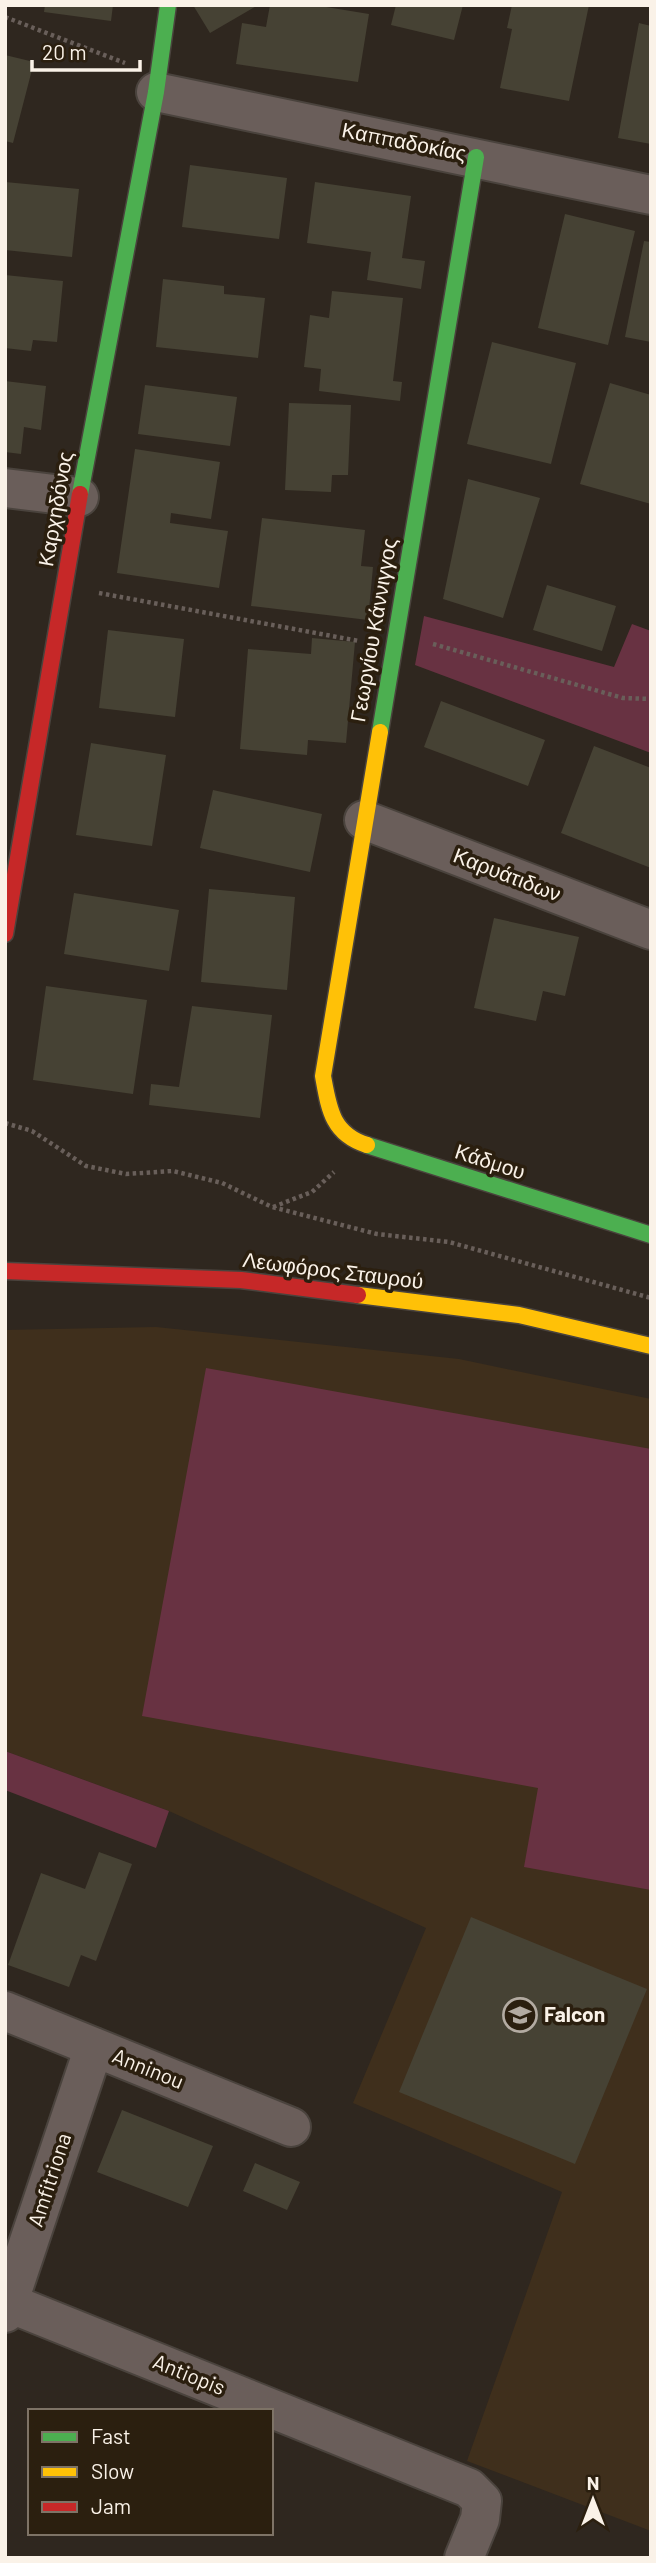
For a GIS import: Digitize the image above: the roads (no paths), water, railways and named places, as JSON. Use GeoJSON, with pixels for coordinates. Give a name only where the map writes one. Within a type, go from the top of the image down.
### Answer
{"type":"FeatureCollection","features":[{"type":"Feature","properties":{"kind":"street","name":"Καρχηδόνος"},"geometry":{"type":"LineString","coordinates":[[5,934],[79,497],[158,80],[168,5]]}},
{"type":"Feature","properties":{"kind":"street","name":"Καππαδοκίας"},"geometry":{"type":"LineString","coordinates":[[158,80],[476,157],[651,195]]}},
{"type":"Feature","properties":{"kind":"street","name":"Γεωργίου Κάννιγγος"},"geometry":{"type":"LineString","coordinates":[[348,1139],[329,1111],[323,1076],[476,157]]}},
{"type":"Feature","properties":{"kind":"street"},"geometry":{"type":"LineString","coordinates":[[5,488],[79,497]]}},
{"type":"Feature","properties":{"kind":"street","name":"Καρυάτιδων"},"geometry":{"type":"LineString","coordinates":[[364,820],[651,930]]}},
{"type":"Feature","properties":{"kind":"street","name":"Κάδμου"},"geometry":{"type":"LineString","coordinates":[[348,1139],[651,1236]]}},
{"type":"Feature","properties":{"kind":"street","name":"Λεωφόρος Σταυρού"},"geometry":{"type":"LineString","coordinates":[[5,1271],[241,1280],[519,1315],[651,1346]]}},
{"type":"Feature","properties":{"kind":"street","name":"Anninou"},"geometry":{"type":"LineString","coordinates":[[5,2011],[291,2127]]}},
{"type":"Feature","properties":{"kind":"street","name":"Amfitriona"},"geometry":{"type":"LineString","coordinates":[[7,2308],[94,2047]]}},
{"type":"Feature","properties":{"kind":"street","name":"Antiopis"},"geometry":{"type":"LineString","coordinates":[[7,2308],[266,2409]]}},
{"type":"Feature","properties":{"kind":"street","name":"Antiopis"},"geometry":{"type":"LineString","coordinates":[[273,2412],[469,2488],[482,2501],[480,2519],[464,2558]]}},
{"type":"Feature","properties":{"kind":"place","name":"Falcon"},"geometry":{"type":"Point","coordinates":[520,2015]}}]}
